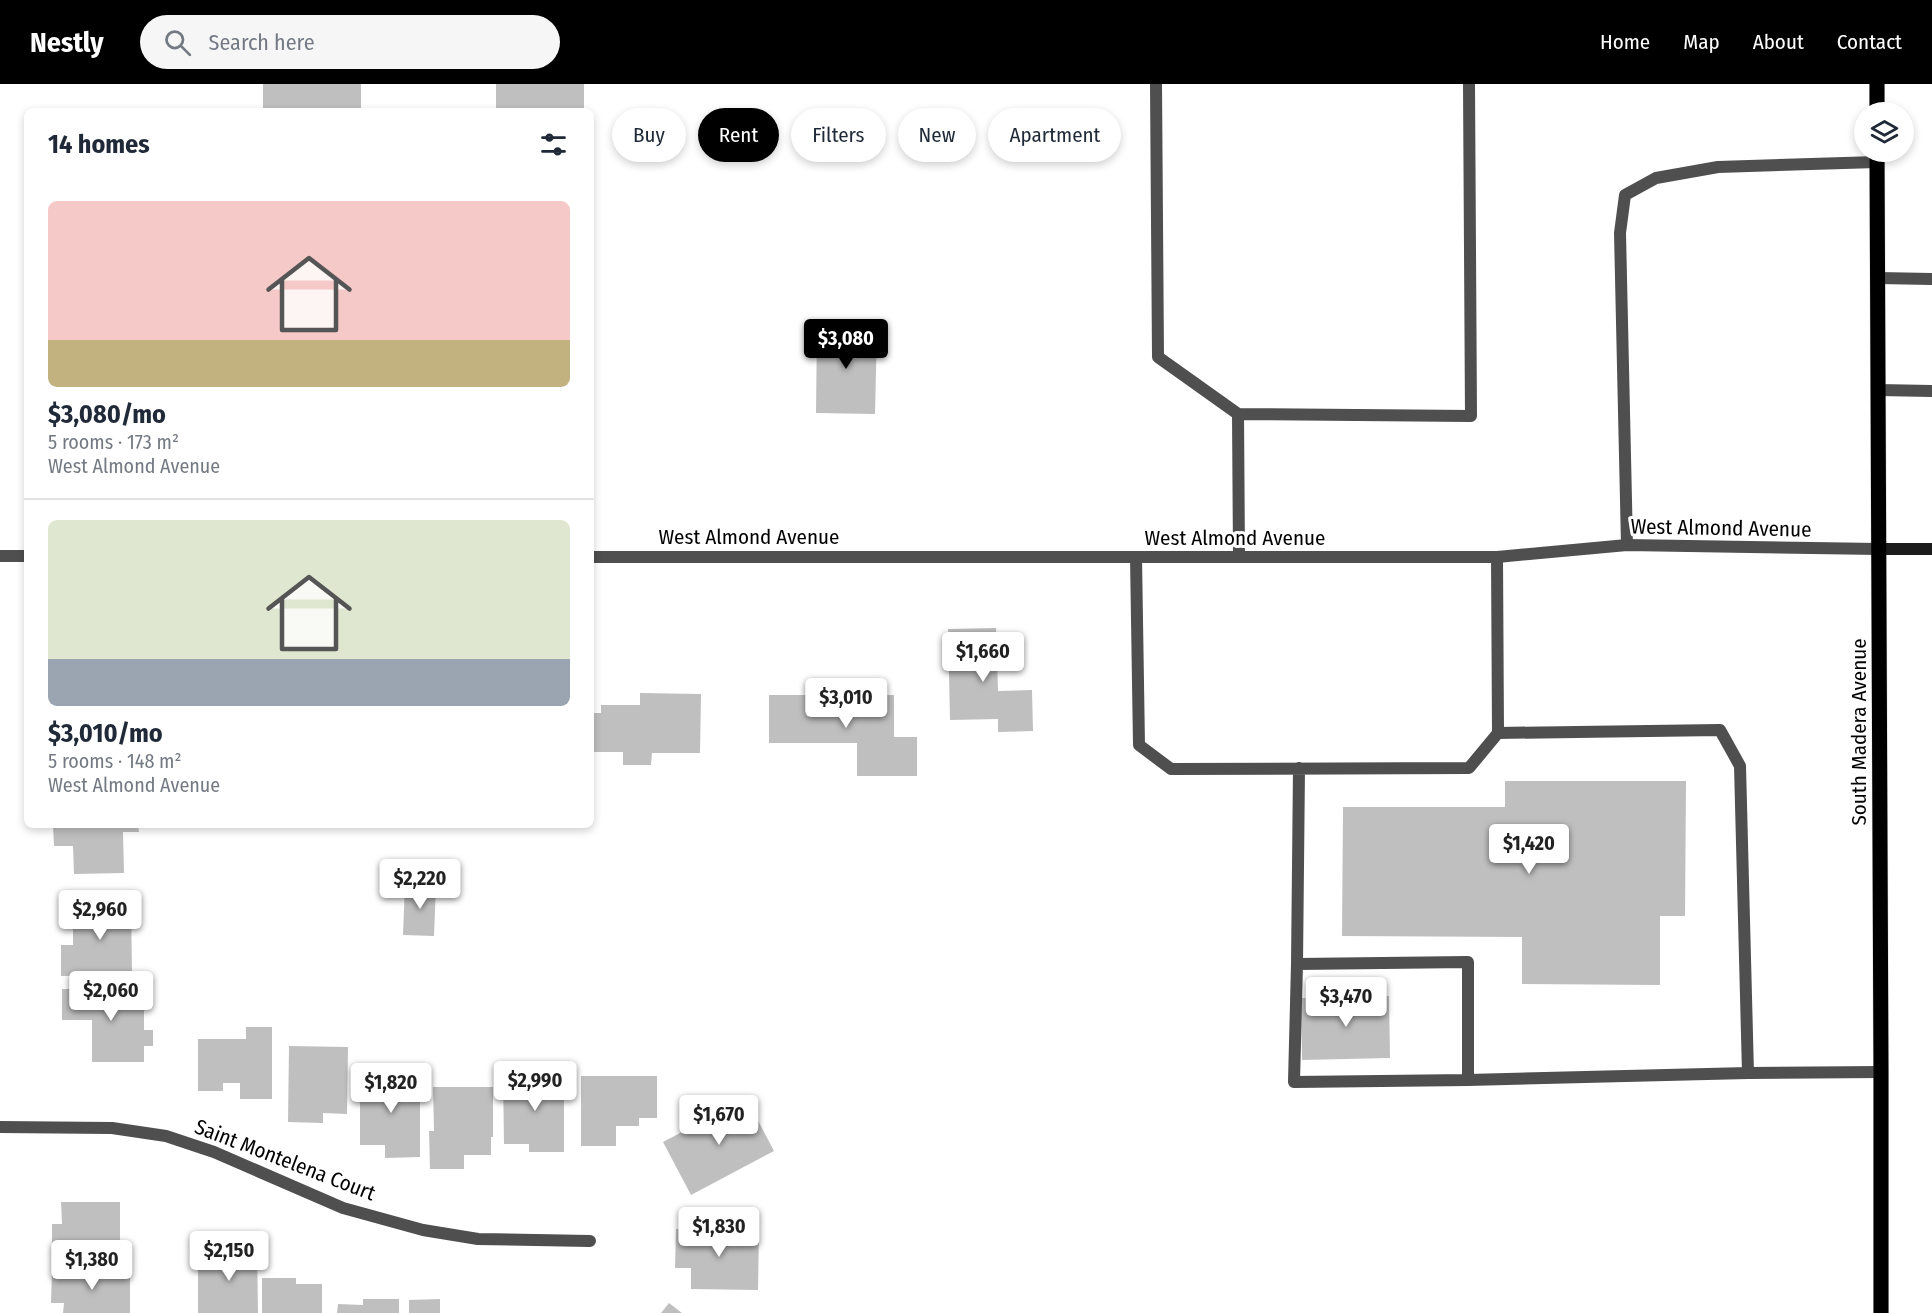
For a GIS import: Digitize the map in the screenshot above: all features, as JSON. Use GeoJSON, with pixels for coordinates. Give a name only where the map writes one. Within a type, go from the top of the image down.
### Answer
{"type":"FeatureCollection","features":[{"type":"Feature","properties":{"kind":"main road"},"geometry":{"type":"LineString","coordinates":[[1877,84],[1877,102]]}},
{"type":"Feature","properties":{"kind":"main road","name":"South Madera Avenue"},"geometry":{"type":"LineString","coordinates":[[1877,162],[1881,1313]]}},
{"type":"Feature","properties":{"kind":"main road"},"geometry":{"type":"LineString","coordinates":[[1879,549],[1932,549]]}},
{"type":"Feature","properties":{"kind":"street"},"geometry":{"type":"LineString","coordinates":[[1156,84],[1158,357],[1238,414],[1471,416],[1469,84]]}},
{"type":"Feature","properties":{"kind":"street"},"geometry":{"type":"LineString","coordinates":[[1627,545],[1620,233],[1625,195],[1656,178],[1718,167],[1854,158]]}},
{"type":"Feature","properties":{"kind":"street"},"geometry":{"type":"LineString","coordinates":[[1878,278],[1932,279]]}},
{"type":"Feature","properties":{"kind":"street"},"geometry":{"type":"LineString","coordinates":[[1878,390],[1932,391]]}},
{"type":"Feature","properties":{"kind":"street"},"geometry":{"type":"LineString","coordinates":[[1238,414],[1239,557]]}},
{"type":"Feature","properties":{"kind":"street","name":"West Almond Avenue"},"geometry":{"type":"LineString","coordinates":[[594,557],[1497,557],[1627,545],[1879,549]]}},
{"type":"Feature","properties":{"kind":"street"},"geometry":{"type":"LineString","coordinates":[[0,556],[24,556]]}},
{"type":"Feature","properties":{"kind":"street"},"geometry":{"type":"LineString","coordinates":[[1136,557],[1139,745],[1171,770],[1469,768],[1498,733],[1497,557]]}},
{"type":"Feature","properties":{"kind":"street"},"geometry":{"type":"LineString","coordinates":[[1498,733],[1720,730],[1740,766],[1748,1073]]}},
{"type":"Feature","properties":{"kind":"street"},"geometry":{"type":"LineString","coordinates":[[1299,768],[1294,1082],[1881,1072]]}},
{"type":"Feature","properties":{"kind":"street"},"geometry":{"type":"LineString","coordinates":[[1297,964],[1468,962],[1468,1080]]}},
{"type":"Feature","properties":{"kind":"street","name":"Saint Montelena Court"},"geometry":{"type":"LineString","coordinates":[[0,1127],[112,1128],[166,1136],[214,1152],[343,1208],[423,1230],[478,1239],[590,1241]]}},
{"type":"Feature","properties":{"kind":"building"},"geometry":{"type":"Polygon","coordinates":[[[263,84],[361,84],[361,108],[263,108],[263,84]]]}},
{"type":"Feature","properties":{"kind":"building"},"geometry":{"type":"Polygon","coordinates":[[[496,84],[584,84],[584,108],[496,108],[496,84]]]}},
{"type":"Feature","properties":{"kind":"building"},"geometry":{"type":"Polygon","coordinates":[[[817,326],[877,327],[875,414],[816,413],[817,326]]]}},
{"type":"Feature","properties":{"kind":"building"},"geometry":{"type":"Polygon","coordinates":[[[996,628],[998,691],[1032,690],[1033,731],[998,732],[998,719],[950,720],[948,629],[996,628]]]}},
{"type":"Feature","properties":{"kind":"building"},"geometry":{"type":"Polygon","coordinates":[[[640,693],[701,694],[700,753],[652,753],[651,765],[623,765],[623,752],[594,752],[594,713],[601,713],[601,705],[640,705],[640,693]]]}},
{"type":"Feature","properties":{"kind":"building"},"geometry":{"type":"Polygon","coordinates":[[[769,695],[894,695],[894,737],[917,737],[917,776],[857,776],[857,743],[769,743],[769,695]]]}},
{"type":"Feature","properties":{"kind":"building"},"geometry":{"type":"Polygon","coordinates":[[[1505,781],[1686,781],[1685,916],[1660,916],[1660,985],[1522,984],[1522,937],[1342,936],[1343,807],[1505,807],[1505,781]]]}},
{"type":"Feature","properties":{"kind":"building"},"geometry":{"type":"Polygon","coordinates":[[[53,828],[138,828],[139,832],[123,832],[124,873],[74,874],[73,846],[54,846],[53,828]]]}},
{"type":"Feature","properties":{"kind":"building"},"geometry":{"type":"Polygon","coordinates":[[[405,884],[436,885],[434,936],[403,935],[405,884]]]}},
{"type":"Feature","properties":{"kind":"building"},"geometry":{"type":"Polygon","coordinates":[[[77,902],[131,902],[132,975],[61,976],[61,945],[73,945],[73,929],[78,929],[77,902]]]}},
{"type":"Feature","properties":{"kind":"building"},"geometry":{"type":"Polygon","coordinates":[[[62,989],[144,989],[144,1030],[153,1030],[153,1046],[144,1046],[144,1062],[92,1062],[92,1020],[62,1020],[62,989]]]}},
{"type":"Feature","properties":{"kind":"building"},"geometry":{"type":"Polygon","coordinates":[[[1389,996],[1390,1058],[1302,1060],[1301,998],[1389,996]]]}},
{"type":"Feature","properties":{"kind":"building"},"geometry":{"type":"Polygon","coordinates":[[[246,1027],[272,1027],[272,1099],[240,1099],[240,1083],[223,1083],[223,1091],[198,1091],[198,1039],[246,1039],[246,1027]]]}},
{"type":"Feature","properties":{"kind":"building"},"geometry":{"type":"Polygon","coordinates":[[[289,1046],[348,1047],[347,1114],[323,1113],[323,1123],[288,1122],[289,1046]]]}},
{"type":"Feature","properties":{"kind":"building"},"geometry":{"type":"Polygon","coordinates":[[[360,1075],[420,1075],[420,1157],[385,1158],[385,1145],[360,1145],[360,1075]]]}},
{"type":"Feature","properties":{"kind":"building"},"geometry":{"type":"Polygon","coordinates":[[[503,1075],[564,1075],[564,1152],[529,1152],[529,1144],[504,1144],[503,1075]]]}},
{"type":"Feature","properties":{"kind":"building"},"geometry":{"type":"Polygon","coordinates":[[[581,1076],[657,1076],[657,1118],[639,1118],[639,1126],[616,1126],[616,1146],[581,1146],[581,1076]]]}},
{"type":"Feature","properties":{"kind":"building"},"geometry":{"type":"Polygon","coordinates":[[[433,1087],[493,1087],[491,1155],[464,1155],[464,1169],[430,1169],[429,1131],[434,1131],[433,1087]]]}},
{"type":"Feature","properties":{"kind":"building"},"geometry":{"type":"Polygon","coordinates":[[[746,1098],[774,1151],[691,1195],[663,1142],[746,1098]]]}},
{"type":"Feature","properties":{"kind":"building"},"geometry":{"type":"Polygon","coordinates":[[[61,1202],[120,1202],[120,1259],[52,1259],[52,1224],[62,1224],[61,1202]]]}},
{"type":"Feature","properties":{"kind":"building"},"geometry":{"type":"Polygon","coordinates":[[[676,1229],[759,1231],[758,1290],[691,1289],[691,1268],[675,1268],[676,1229]]]}},
{"type":"Feature","properties":{"kind":"building"},"geometry":{"type":"Polygon","coordinates":[[[257,1245],[258,1313],[198,1313],[198,1260],[223,1260],[223,1246],[257,1245]]]}},
{"type":"Feature","properties":{"kind":"building"},"geometry":{"type":"Polygon","coordinates":[[[52,1270],[130,1271],[130,1313],[63,1313],[64,1303],[51,1303],[52,1270]]]}},
{"type":"Feature","properties":{"kind":"building"},"geometry":{"type":"Polygon","coordinates":[[[262,1278],[296,1278],[296,1284],[322,1284],[322,1313],[262,1313],[262,1278]]]}},
{"type":"Feature","properties":{"kind":"building"},"geometry":{"type":"Polygon","coordinates":[[[363,1299],[399,1299],[399,1313],[337,1313],[338,1304],[363,1305],[363,1299]]]}},
{"type":"Feature","properties":{"kind":"building"},"geometry":{"type":"Polygon","coordinates":[[[440,1299],[440,1313],[409,1313],[409,1300],[440,1299]]]}},
{"type":"Feature","properties":{"kind":"building"},"geometry":{"type":"Polygon","coordinates":[[[669,1303],[682,1313],[661,1313],[669,1303]]]}}]}
